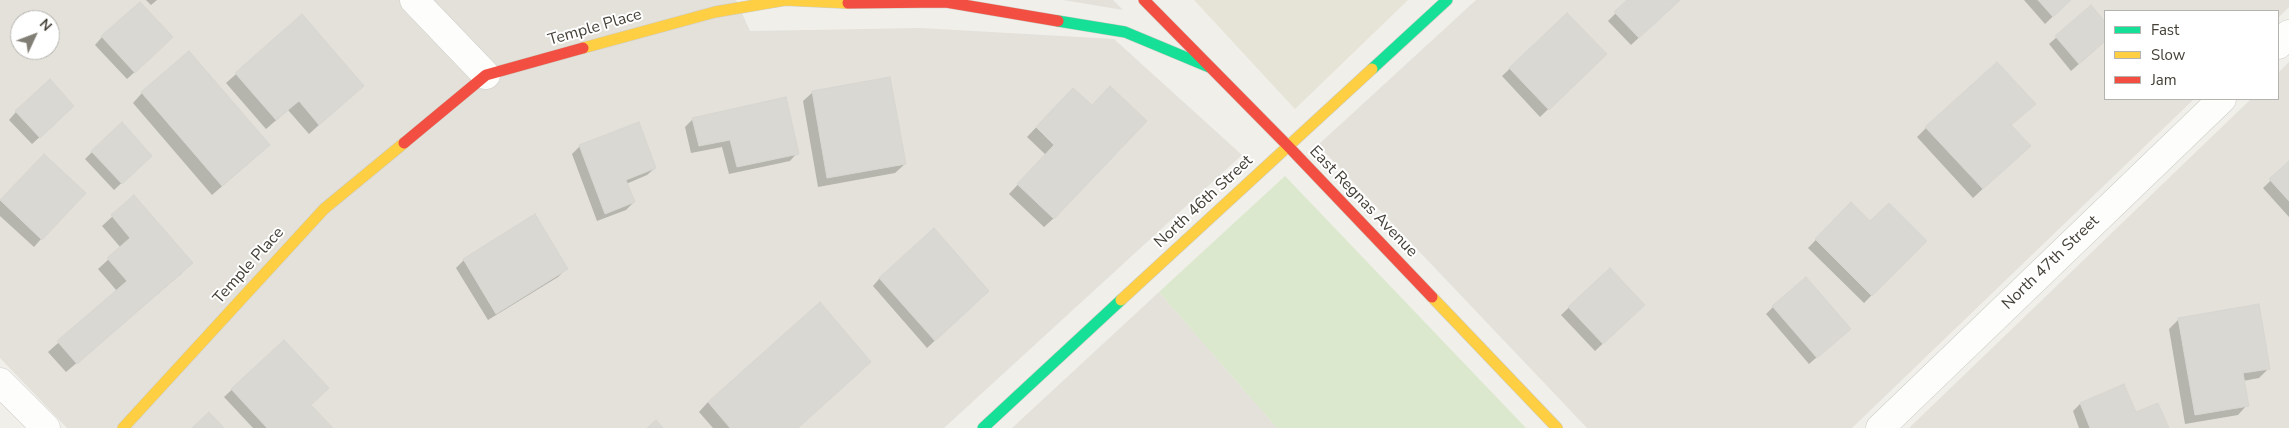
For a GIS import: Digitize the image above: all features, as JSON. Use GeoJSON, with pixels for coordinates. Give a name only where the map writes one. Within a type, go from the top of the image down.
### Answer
{"type":"FeatureCollection","features":[{"type":"Feature","properties":{"kind":"street"},"geometry":{"type":"LineString","coordinates":[[414,0],[486,75]]}},
{"type":"Feature","properties":{"kind":"street","name":"Temple Place"},"geometry":{"type":"LineString","coordinates":[[123,428],[324,209],[486,75],[715,12],[785,0],[848,3],[946,2],[1125,32],[1208,67]]}},
{"type":"Feature","properties":{"kind":"street","name":"East Regnas Avenue"},"geometry":{"type":"LineString","coordinates":[[1144,0],[1288,146],[1556,428]]}},
{"type":"Feature","properties":{"kind":"street","name":"North 46th Street"},"geometry":{"type":"LineString","coordinates":[[983,428],[1446,0]]}},
{"type":"Feature","properties":{"kind":"street"},"geometry":{"type":"LineString","coordinates":[[2279,44],[2289,34]]}},
{"type":"Feature","properties":{"kind":"street","name":"North 47th Street"},"geometry":{"type":"LineString","coordinates":[[1880,428],[2221,100]]}},
{"type":"Feature","properties":{"kind":"street"},"geometry":{"type":"LineString","coordinates":[[0,382],[46,428]]}},
{"type":"Feature","properties":{"kind":"shaded area"},"geometry":{"type":"Polygon","coordinates":[[[0,0],[736,0],[750,31],[921,28],[1114,39],[1242,155],[944,428],[67,428],[0,358],[0,0]]]}},
{"type":"Feature","properties":{"kind":"shaded area"},"geometry":{"type":"Polygon","coordinates":[[[1063,0],[1113,0],[1123,10],[1063,0]]]}},
{"type":"Feature","properties":{"kind":"shaded area"},"geometry":{"type":"Polygon","coordinates":[[[1194,0],[1408,0],[1295,109],[1194,0]]]}},
{"type":"Feature","properties":{"kind":"shaded area"},"geometry":{"type":"Polygon","coordinates":[[[1476,0],[2289,0],[2289,7],[2279,17],[2279,10],[2104,10],[2104,100],[2193,100],[1852,428],[1587,428],[1318,145],[1476,0]]]}},
{"type":"Feature","properties":{"kind":"shaded area"},"geometry":{"type":"Polygon","coordinates":[[[2289,62],[2289,428],[1909,428],[2250,100],[2279,100],[2279,72],[2289,62]]]}},
{"type":"Feature","properties":{"kind":"shaded area"},"geometry":{"type":"Polygon","coordinates":[[[1159,292],[1277,428],[1012,428],[1159,292]]]}},
{"type":"Feature","properties":{"kind":"green space"},"geometry":{"type":"Polygon","coordinates":[[[1285,176],[1526,428],[1277,428],[1159,292],[1285,176]]]}},
{"type":"Feature","properties":{"kind":"building"},"geometry":{"type":"Polygon","coordinates":[[[1627,0],[1680,0],[1639,38],[1614,12],[1627,0]]]}},
{"type":"Feature","properties":{"kind":"building"},"geometry":{"type":"Polygon","coordinates":[[[2038,0],[2071,0],[2053,17],[2038,0]]]}},
{"type":"Feature","properties":{"kind":"building"},"geometry":{"type":"Polygon","coordinates":[[[140,2],[173,37],[135,73],[101,36],[140,2]]]}},
{"type":"Feature","properties":{"kind":"building"},"geometry":{"type":"Polygon","coordinates":[[[2091,5],[2104,21],[2104,42],[2079,64],[2055,36],[2091,5]]]}},
{"type":"Feature","properties":{"kind":"building"},"geometry":{"type":"Polygon","coordinates":[[[1567,13],[1607,54],[1549,110],[1509,68],[1567,13]]]}},
{"type":"Feature","properties":{"kind":"building"},"geometry":{"type":"Polygon","coordinates":[[[302,14],[364,86],[319,125],[299,101],[276,120],[235,73],[302,14]]]}},
{"type":"Feature","properties":{"kind":"building"},"geometry":{"type":"Polygon","coordinates":[[[189,51],[270,145],[222,186],[141,92],[189,51]]]}},
{"type":"Feature","properties":{"kind":"building"},"geometry":{"type":"Polygon","coordinates":[[[1997,62],[2036,104],[2011,125],[2031,146],[1983,189],[1925,127],[1997,62]]]}},
{"type":"Feature","properties":{"kind":"building"},"geometry":{"type":"Polygon","coordinates":[[[890,77],[906,164],[827,178],[812,91],[890,77]]]}},
{"type":"Feature","properties":{"kind":"building"},"geometry":{"type":"Polygon","coordinates":[[[50,79],[74,106],[40,138],[15,111],[50,79]]]}},
{"type":"Feature","properties":{"kind":"building"},"geometry":{"type":"Polygon","coordinates":[[[1110,86],[1147,121],[1054,219],[1017,184],[1054,145],[1036,127],[1073,88],[1092,105],[1110,86]]]}},
{"type":"Feature","properties":{"kind":"building"},"geometry":{"type":"Polygon","coordinates":[[[786,97],[799,154],[737,167],[730,140],[699,146],[692,118],[786,97]]]}},
{"type":"Feature","properties":{"kind":"building"},"geometry":{"type":"Polygon","coordinates":[[[122,122],[152,156],[122,184],[91,151],[122,122]]]}},
{"type":"Feature","properties":{"kind":"building"},"geometry":{"type":"Polygon","coordinates":[[[639,122],[656,168],[626,180],[635,202],[605,214],[579,145],[639,122]]]}},
{"type":"Feature","properties":{"kind":"building"},"geometry":{"type":"Polygon","coordinates":[[[44,154],[86,193],[42,240],[0,200],[44,154]]]}},
{"type":"Feature","properties":{"kind":"building"},"geometry":{"type":"Polygon","coordinates":[[[2289,161],[2289,201],[2269,179],[2289,161]]]}},
{"type":"Feature","properties":{"kind":"building"},"geometry":{"type":"Polygon","coordinates":[[[134,195],[193,263],[77,364],[57,341],[127,281],[107,258],[130,238],[111,215],[134,195]]]}},
{"type":"Feature","properties":{"kind":"building"},"geometry":{"type":"Polygon","coordinates":[[[1851,202],[1870,221],[1889,203],[1927,241],[1872,296],[1815,239],[1851,202]]]}},
{"type":"Feature","properties":{"kind":"building"},"geometry":{"type":"Polygon","coordinates":[[[535,214],[568,269],[496,314],[463,259],[535,214]]]}},
{"type":"Feature","properties":{"kind":"building"},"geometry":{"type":"Polygon","coordinates":[[[934,228],[989,291],[935,341],[879,278],[934,228]]]}},
{"type":"Feature","properties":{"kind":"building"},"geometry":{"type":"Polygon","coordinates":[[[1610,268],[1645,305],[1603,344],[1568,307],[1610,268]]]}},
{"type":"Feature","properties":{"kind":"building"},"geometry":{"type":"Polygon","coordinates":[[[1806,277],[1851,329],[1817,358],[1772,306],[1806,277]]]}},
{"type":"Feature","properties":{"kind":"building"},"geometry":{"type":"Polygon","coordinates":[[[820,302],[871,362],[798,428],[730,428],[708,402],[820,302]]]}},
{"type":"Feature","properties":{"kind":"building"},"geometry":{"type":"Polygon","coordinates":[[[2259,304],[2270,369],[2243,373],[2249,406],[2195,415],[2178,318],[2259,304]]]}},
{"type":"Feature","properties":{"kind":"building"},"geometry":{"type":"Polygon","coordinates":[[[284,340],[329,388],[311,405],[333,428],[267,428],[231,389],[284,340]]]}},
{"type":"Feature","properties":{"kind":"building"},"geometry":{"type":"Polygon","coordinates":[[[2124,384],[2136,412],[2158,403],[2169,428],[2090,428],[2080,403],[2124,384]]]}},
{"type":"Feature","properties":{"kind":"building"},"geometry":{"type":"Polygon","coordinates":[[[209,412],[224,428],[192,428],[209,412]]]}},
{"type":"Feature","properties":{"kind":"building"},"geometry":{"type":"Polygon","coordinates":[[[656,420],[663,428],[647,428],[656,420]]]}},
{"type":"Feature","properties":{"kind":"traffic: fast"},"geometry":{"type":"LineString","coordinates":[[1372,69],[1447,0]]}},
{"type":"Feature","properties":{"kind":"traffic: fast"},"geometry":{"type":"LineString","coordinates":[[1058,21],[1125,32],[1209,67]]}},
{"type":"Feature","properties":{"kind":"traffic: fast"},"geometry":{"type":"LineString","coordinates":[[983,428],[1121,300]]}},
{"type":"Feature","properties":{"kind":"traffic: slow"},"geometry":{"type":"LineString","coordinates":[[583,48],[715,12],[785,0],[848,3]]}},
{"type":"Feature","properties":{"kind":"traffic: slow"},"geometry":{"type":"LineString","coordinates":[[1121,300],[1372,69]]}},
{"type":"Feature","properties":{"kind":"traffic: slow"},"geometry":{"type":"LineString","coordinates":[[123,428],[324,209],[404,143]]}},
{"type":"Feature","properties":{"kind":"traffic: slow"},"geometry":{"type":"LineString","coordinates":[[1432,297],[1557,428]]}},
{"type":"Feature","properties":{"kind":"traffic: jam"},"geometry":{"type":"LineString","coordinates":[[1144,0],[1288,146],[1432,297]]}},
{"type":"Feature","properties":{"kind":"traffic: jam"},"geometry":{"type":"LineString","coordinates":[[848,3],[946,2],[1058,21]]}},
{"type":"Feature","properties":{"kind":"traffic: jam"},"geometry":{"type":"LineString","coordinates":[[404,143],[486,75],[583,48]]}}]}
